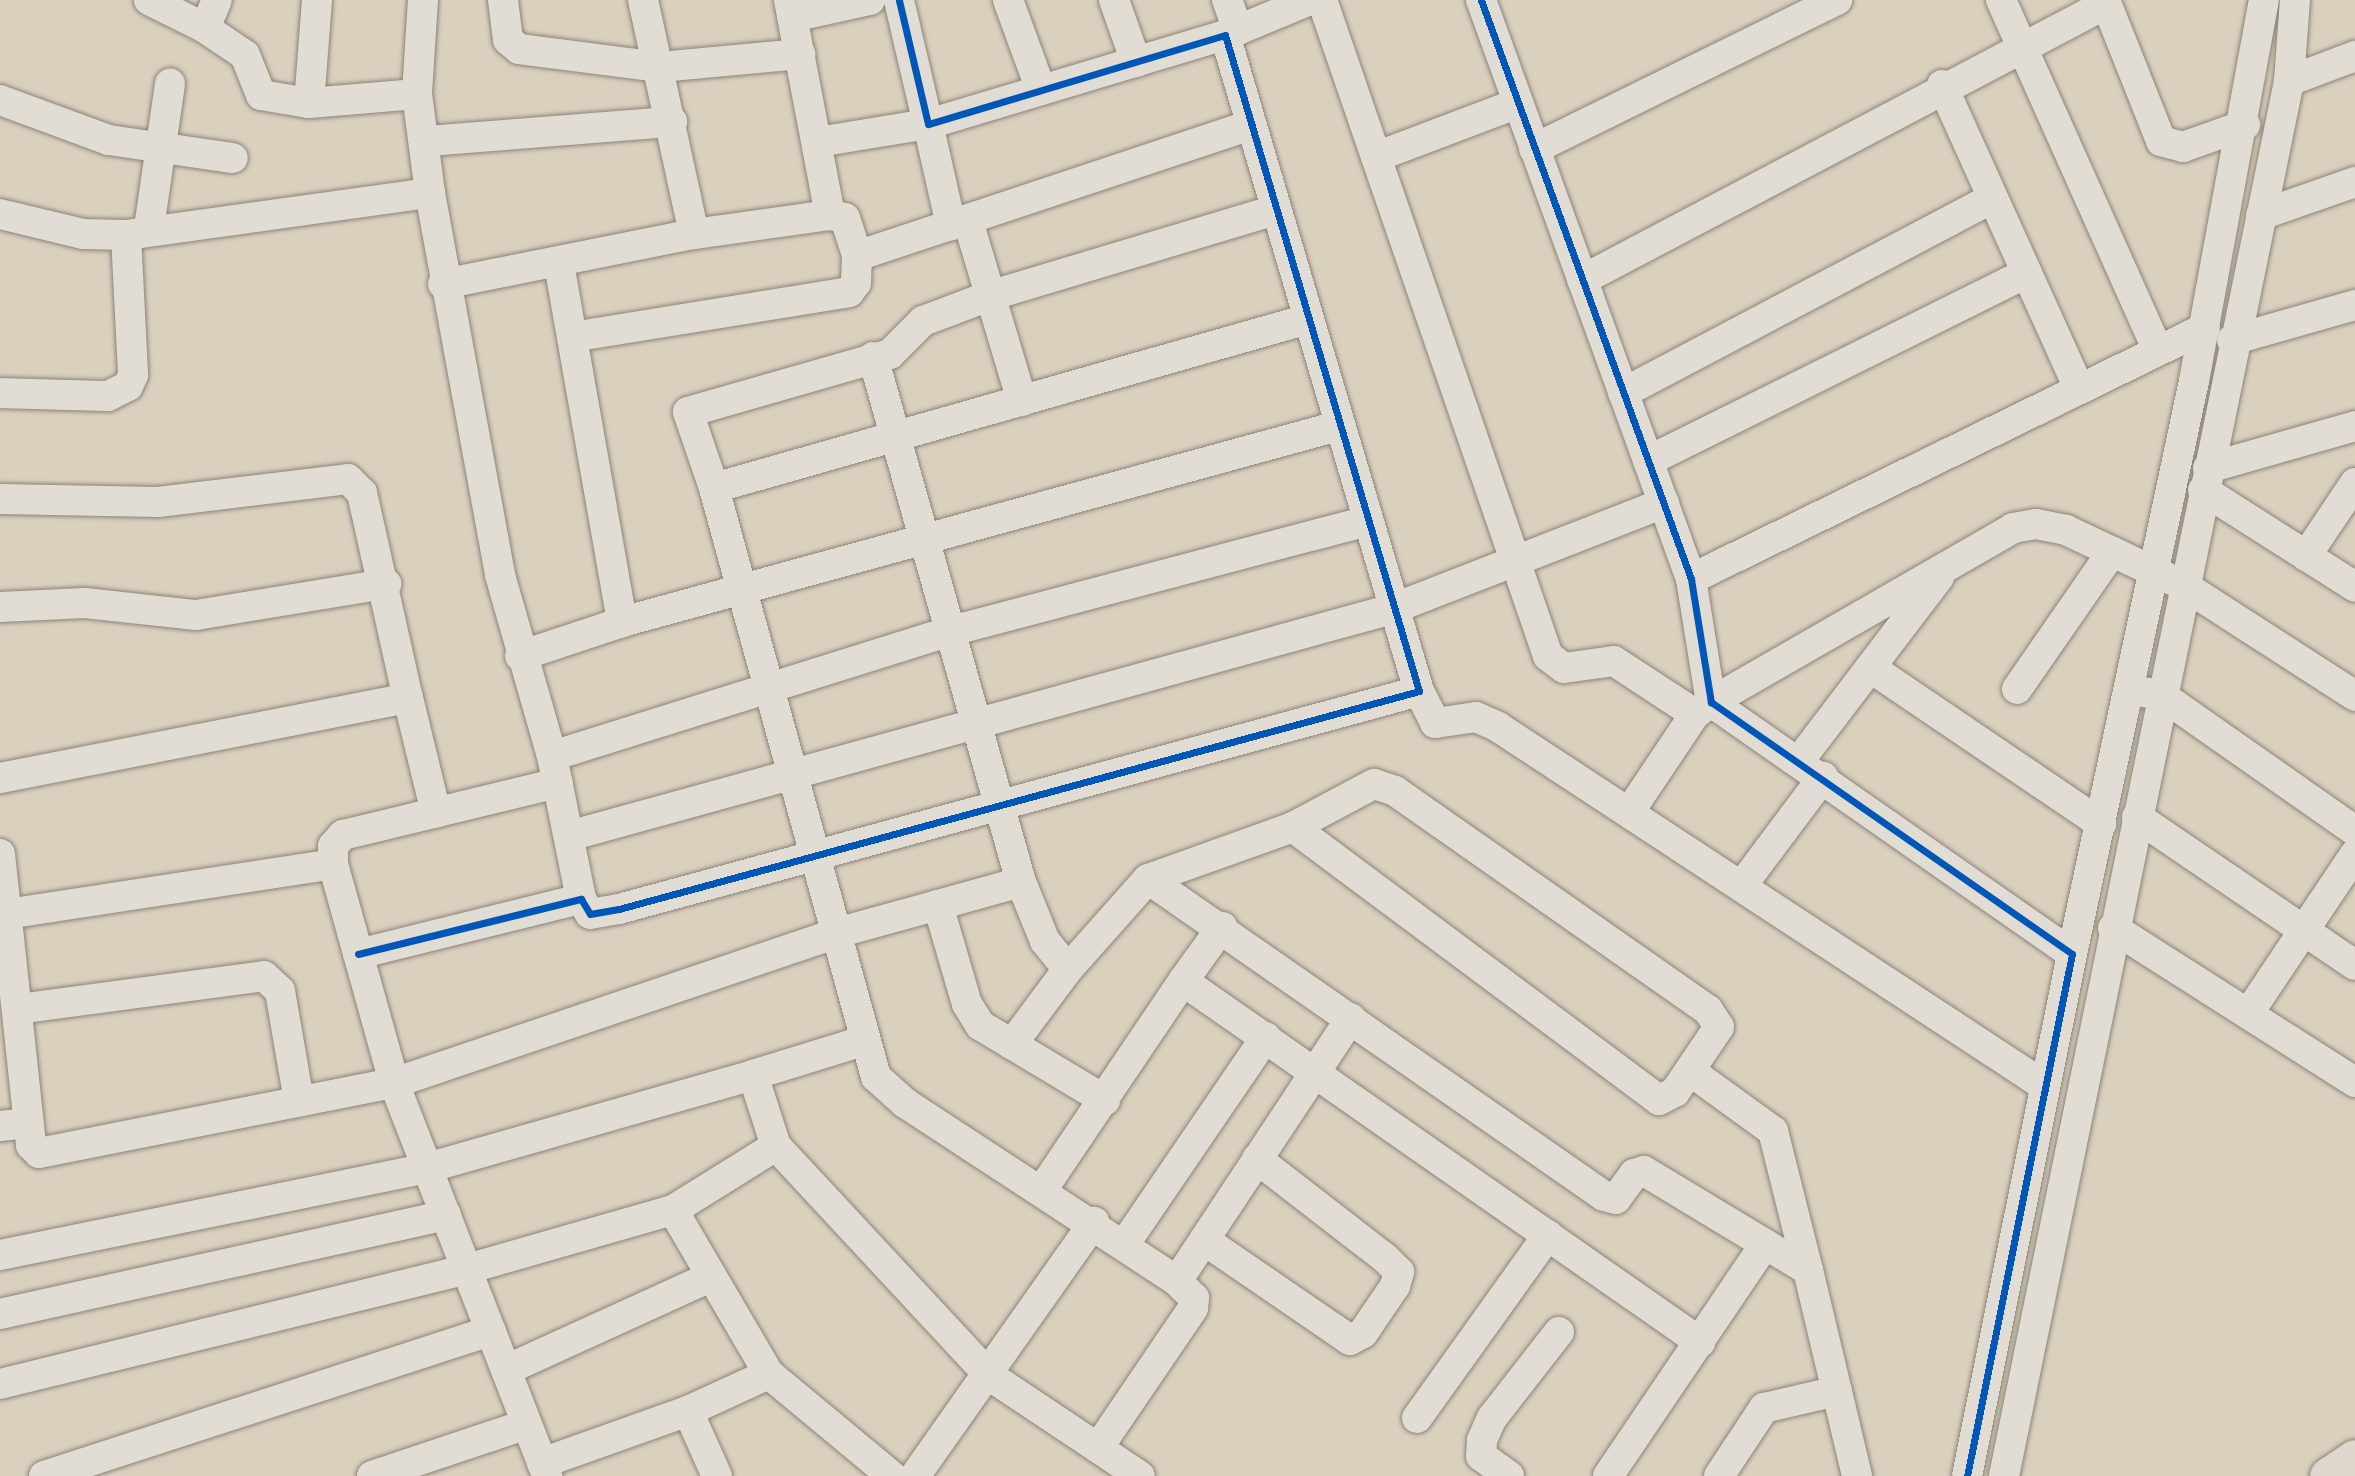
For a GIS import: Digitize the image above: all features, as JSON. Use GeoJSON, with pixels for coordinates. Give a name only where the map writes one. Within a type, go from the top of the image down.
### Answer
{"type":"FeatureCollection","features":[{"type":"Feature","properties":{"kind":"main road"},"geometry":{"type":"LineString","coordinates":[[2328,1476],[2355,1458]]}},
{"type":"Feature","properties":{"kind":"street"},"geometry":{"type":"LineString","coordinates":[[149,0],[205,29],[244,54],[261,95],[309,103],[417,94]]}},
{"type":"Feature","properties":{"kind":"street"},"geometry":{"type":"LineString","coordinates":[[205,29],[217,0]]}},
{"type":"Feature","properties":{"kind":"street"},"geometry":{"type":"LineString","coordinates":[[309,103],[317,0]]}},
{"type":"Feature","properties":{"kind":"street"},"geometry":{"type":"LineString","coordinates":[[423,0],[417,94],[428,141],[430,193],[443,284],[520,656],[555,770],[581,899],[596,915],[1419,691]]}},
{"type":"Feature","properties":{"kind":"street"},"geometry":{"type":"LineString","coordinates":[[503,0],[508,40],[519,49],[660,67],[800,54]]}},
{"type":"Feature","properties":{"kind":"street"},"geometry":{"type":"LineString","coordinates":[[643,0],[672,122],[694,234]]}},
{"type":"Feature","properties":{"kind":"street"},"geometry":{"type":"LineString","coordinates":[[830,215],[791,9],[870,0]]}},
{"type":"Feature","properties":{"kind":"street"},"geometry":{"type":"LineString","coordinates":[[899,0],[928,124],[959,223],[989,296],[1022,401]]}},
{"type":"Feature","properties":{"kind":"street"},"geometry":{"type":"LineString","coordinates":[[1008,0],[1041,90]]}},
{"type":"Feature","properties":{"kind":"street"},"geometry":{"type":"LineString","coordinates":[[1114,0],[1136,62]]}},
{"type":"Feature","properties":{"kind":"street"},"geometry":{"type":"LineString","coordinates":[[1227,0],[1231,33],[1251,125],[1392,609],[1419,691],[1435,723],[1476,717],[1490,723],[1743,884],[2045,1086]]}},
{"type":"Feature","properties":{"kind":"street"},"geometry":{"type":"LineString","coordinates":[[818,142],[928,124],[1231,33],[1310,0]]}},
{"type":"Feature","properties":{"kind":"street"},"geometry":{"type":"LineString","coordinates":[[1322,0],[1548,656],[1564,668],[1614,660],[1811,769],[2072,954]]}},
{"type":"Feature","properties":{"kind":"street"},"geometry":{"type":"LineString","coordinates":[[1481,0],[1691,579],[1703,708]]}},
{"type":"Feature","properties":{"kind":"street"},"geometry":{"type":"LineString","coordinates":[[1534,149],[1837,0]]}},
{"type":"Feature","properties":{"kind":"street"},"geometry":{"type":"LineString","coordinates":[[2001,0],[2157,349]]}},
{"type":"Feature","properties":{"kind":"street"},"geometry":{"type":"LineString","coordinates":[[2004,1476],[2137,817],[2145,692],[2166,578],[2205,328],[2245,125],[2264,0]]}},
{"type":"Feature","properties":{"kind":"street"},"geometry":{"type":"LineString","coordinates":[[2166,578],[2206,479],[2232,341],[2289,82],[2295,0]]}},
{"type":"Feature","properties":{"kind":"street"},"geometry":{"type":"LineString","coordinates":[[1582,280],[1942,86],[2106,2],[2161,141],[2176,148],[2245,125]]}},
{"type":"Feature","properties":{"kind":"street"},"geometry":{"type":"LineString","coordinates":[[2289,82],[2355,56]]}},
{"type":"Feature","properties":{"kind":"street"},"geometry":{"type":"LineString","coordinates":[[0,393],[108,396],[128,386],[137,232],[170,84]]}},
{"type":"Feature","properties":{"kind":"street"},"geometry":{"type":"LineString","coordinates":[[1942,86],[2079,388]]}},
{"type":"Feature","properties":{"kind":"street"},"geometry":{"type":"LineString","coordinates":[[0,100],[73,130],[233,158]]}},
{"type":"Feature","properties":{"kind":"street"},"geometry":{"type":"LineString","coordinates":[[1376,157],[1518,103]]}},
{"type":"Feature","properties":{"kind":"street"},"geometry":{"type":"LineString","coordinates":[[428,141],[672,122]]}},
{"type":"Feature","properties":{"kind":"street"},"geometry":{"type":"LineString","coordinates":[[857,256],[1251,125]]}},
{"type":"Feature","properties":{"kind":"street"},"geometry":{"type":"LineString","coordinates":[[2261,215],[2355,181]]}},
{"type":"Feature","properties":{"kind":"street"},"geometry":{"type":"LineString","coordinates":[[0,214],[83,234],[137,232],[430,193]]}},
{"type":"Feature","properties":{"kind":"street"},"geometry":{"type":"LineString","coordinates":[[1623,393],[1993,198]]}},
{"type":"Feature","properties":{"kind":"street"},"geometry":{"type":"LineString","coordinates":[[1098,1448],[1193,1308],[1194,1298],[1177,1280],[1126,1242],[887,1091],[863,1041],[737,590],[713,488],[688,412],[896,350],[923,321],[989,296],[1276,210]]}},
{"type":"Feature","properties":{"kind":"street"},"geometry":{"type":"LineString","coordinates":[[443,284],[559,264],[694,234],[830,215],[845,218],[857,256],[856,284],[849,292],[572,337]]}},
{"type":"Feature","properties":{"kind":"street"},"geometry":{"type":"LineString","coordinates":[[559,264],[622,622]]}},
{"type":"Feature","properties":{"kind":"street"},"geometry":{"type":"LineString","coordinates":[[1648,461],[2027,272]]}},
{"type":"Feature","properties":{"kind":"street"},"geometry":{"type":"LineString","coordinates":[[2232,341],[2355,305]]}},
{"type":"Feature","properties":{"kind":"street"},"geometry":{"type":"LineString","coordinates":[[713,488],[1308,319]]}},
{"type":"Feature","properties":{"kind":"street"},"geometry":{"type":"LineString","coordinates":[[1691,579],[2157,349],[2205,328]]}},
{"type":"Feature","properties":{"kind":"street"},"geometry":{"type":"LineString","coordinates":[[873,357],[899,435],[997,804],[1021,882],[1045,941],[1068,969]]}},
{"type":"Feature","properties":{"kind":"street"},"geometry":{"type":"LineString","coordinates":[[520,656],[622,622],[1338,426]]}},
{"type":"Feature","properties":{"kind":"street"},"geometry":{"type":"LineString","coordinates":[[2206,479],[2355,426]]}},
{"type":"Feature","properties":{"kind":"street"},"geometry":{"type":"LineString","coordinates":[[0,499],[158,502],[343,478],[362,493],[386,584],[408,698],[436,813]]}},
{"type":"Feature","properties":{"kind":"street"},"geometry":{"type":"LineString","coordinates":[[2206,479],[2306,556],[2355,587]]}},
{"type":"Feature","properties":{"kind":"street"},"geometry":{"type":"LineString","coordinates":[[2306,556],[2355,483]]}},
{"type":"Feature","properties":{"kind":"street"},"geometry":{"type":"LineString","coordinates":[[569,836],[788,771],[1392,609],[1516,564],[1664,503]]}},
{"type":"Feature","properties":{"kind":"street"},"geometry":{"type":"LineString","coordinates":[[769,1374],[688,1411],[545,1469],[394,1083],[333,864],[333,846],[343,835],[436,813],[765,691],[951,631],[1366,521]]}},
{"type":"Feature","properties":{"kind":"street"},"geometry":{"type":"LineString","coordinates":[[1630,811],[1703,708],[2013,528],[2036,524],[2112,552],[2166,578],[2355,696]]}},
{"type":"Feature","properties":{"kind":"street"},"geometry":{"type":"LineString","coordinates":[[2017,689],[2112,552]]}},
{"type":"Feature","properties":{"kind":"street"},"geometry":{"type":"LineString","coordinates":[[1743,884],[1871,668],[1945,569]]}},
{"type":"Feature","properties":{"kind":"street"},"geometry":{"type":"LineString","coordinates":[[0,607],[85,603],[196,615],[386,584]]}},
{"type":"Feature","properties":{"kind":"street"},"geometry":{"type":"LineString","coordinates":[[1871,668],[2101,824]]}},
{"type":"Feature","properties":{"kind":"street"},"geometry":{"type":"LineString","coordinates":[[1967,1476],[2072,954],[2101,824],[2145,692]]}},
{"type":"Feature","properties":{"kind":"street"},"geometry":{"type":"LineString","coordinates":[[2145,692],[2353,832],[2303,929],[2250,1011]]}},
{"type":"Feature","properties":{"kind":"street"},"geometry":{"type":"LineString","coordinates":[[0,778],[408,698]]}},
{"type":"Feature","properties":{"kind":"street"},"geometry":{"type":"LineString","coordinates":[[1012,1044],[1068,969],[1147,879],[1293,827],[1363,788],[1395,792],[1712,1013],[1719,1027],[1670,1098],[1659,1100],[1293,827]]}},
{"type":"Feature","properties":{"kind":"street"},"geometry":{"type":"LineString","coordinates":[[2137,817],[2355,965]]}},
{"type":"Feature","properties":{"kind":"street"},"geometry":{"type":"LineString","coordinates":[[0,854],[18,1009],[14,1125],[32,1149],[43,1154],[394,1083],[833,934],[1021,882]]}},
{"type":"Feature","properties":{"kind":"street"},"geometry":{"type":"LineString","coordinates":[[7,915],[333,864]]}},
{"type":"Feature","properties":{"kind":"street"},"geometry":{"type":"LineString","coordinates":[[1147,879],[1222,927],[1610,1199],[1644,1171],[1808,1270]]}},
{"type":"Feature","properties":{"kind":"street"},"geometry":{"type":"LineString","coordinates":[[358,954],[581,899]]}},
{"type":"Feature","properties":{"kind":"street"},"geometry":{"type":"LineString","coordinates":[[938,905],[973,1016],[1012,1044],[1105,1100]]}},
{"type":"Feature","properties":{"kind":"street"},"geometry":{"type":"LineString","coordinates":[[1042,1190],[1222,927]]}},
{"type":"Feature","properties":{"kind":"street"},"geometry":{"type":"LineString","coordinates":[[2113,928],[2250,1011],[2355,1082]]}},
{"type":"Feature","properties":{"kind":"street"},"geometry":{"type":"LineString","coordinates":[[18,1009],[264,976],[280,991],[299,1101]]}},
{"type":"Feature","properties":{"kind":"street"},"geometry":{"type":"LineString","coordinates":[[1183,981],[1700,1342]]}},
{"type":"Feature","properties":{"kind":"street"},"geometry":{"type":"LineString","coordinates":[[2066,987],[2099,995]]}},
{"type":"Feature","properties":{"kind":"street"},"geometry":{"type":"LineString","coordinates":[[1177,1280],[1351,1018]]}},
{"type":"Feature","properties":{"kind":"street"},"geometry":{"type":"LineString","coordinates":[[1126,1242],[1266,1037]]}},
{"type":"Feature","properties":{"kind":"street"},"geometry":{"type":"LineString","coordinates":[[0,1255],[427,1168],[863,1041]]}},
{"type":"Feature","properties":{"kind":"street"},"geometry":{"type":"LineString","coordinates":[[1690,1071],[1773,1131],[1857,1476]]}},
{"type":"Feature","properties":{"kind":"street"},"geometry":{"type":"LineString","coordinates":[[753,1075],[776,1146],[989,1376],[1140,1476]]}},
{"type":"Feature","properties":{"kind":"street"},"geometry":{"type":"LineString","coordinates":[[0,1384],[467,1269],[673,1210],[776,1146]]}},
{"type":"Feature","properties":{"kind":"street"},"geometry":{"type":"LineString","coordinates":[[1204,1240],[1350,1340],[1363,1333],[1395,1286],[1399,1272],[1385,1258],[1257,1159]]}},
{"type":"Feature","properties":{"kind":"street"},"geometry":{"type":"LineString","coordinates":[[673,1210],[769,1374],[892,1476]]}},
{"type":"Feature","properties":{"kind":"street"},"geometry":{"type":"LineString","coordinates":[[0,1314],[446,1215]]}},
{"type":"Feature","properties":{"kind":"street"},"geometry":{"type":"LineString","coordinates":[[915,1476],[989,1376],[1094,1222]]}},
{"type":"Feature","properties":{"kind":"street"},"geometry":{"type":"LineString","coordinates":[[1417,1418],[1548,1235]]}},
{"type":"Feature","properties":{"kind":"street"},"geometry":{"type":"LineString","coordinates":[[1608,1476],[1765,1244]]}},
{"type":"Feature","properties":{"kind":"street"},"geometry":{"type":"LineString","coordinates":[[506,1370],[712,1276]]}},
{"type":"Feature","properties":{"kind":"street"},"geometry":{"type":"LineString","coordinates":[[44,1476],[491,1331]]}},
{"type":"Feature","properties":{"kind":"street"},"geometry":{"type":"LineString","coordinates":[[1509,1476],[1481,1456],[1482,1440],[1492,1418],[1559,1332]]}},
{"type":"Feature","properties":{"kind":"street"},"geometry":{"type":"LineString","coordinates":[[1719,1476],[1764,1408],[1837,1391]]}},
{"type":"Feature","properties":{"kind":"street"},"geometry":{"type":"LineString","coordinates":[[688,1411],[717,1476]]}},
{"type":"Feature","properties":{"kind":"street"},"geometry":{"type":"LineString","coordinates":[[372,1476],[527,1424]]}},
{"type":"Feature","properties":{"kind":"cycle path"},"geometry":{"type":"LineString","coordinates":[[358,954],[581,899],[590,914],[619,909],[1419,691],[1225,35],[928,124],[899,0]]}},
{"type":"Feature","properties":{"kind":"cycle path"},"geometry":{"type":"LineString","coordinates":[[1481,0],[1691,579],[1711,702],[2072,954],[1967,1476]]}}]}
